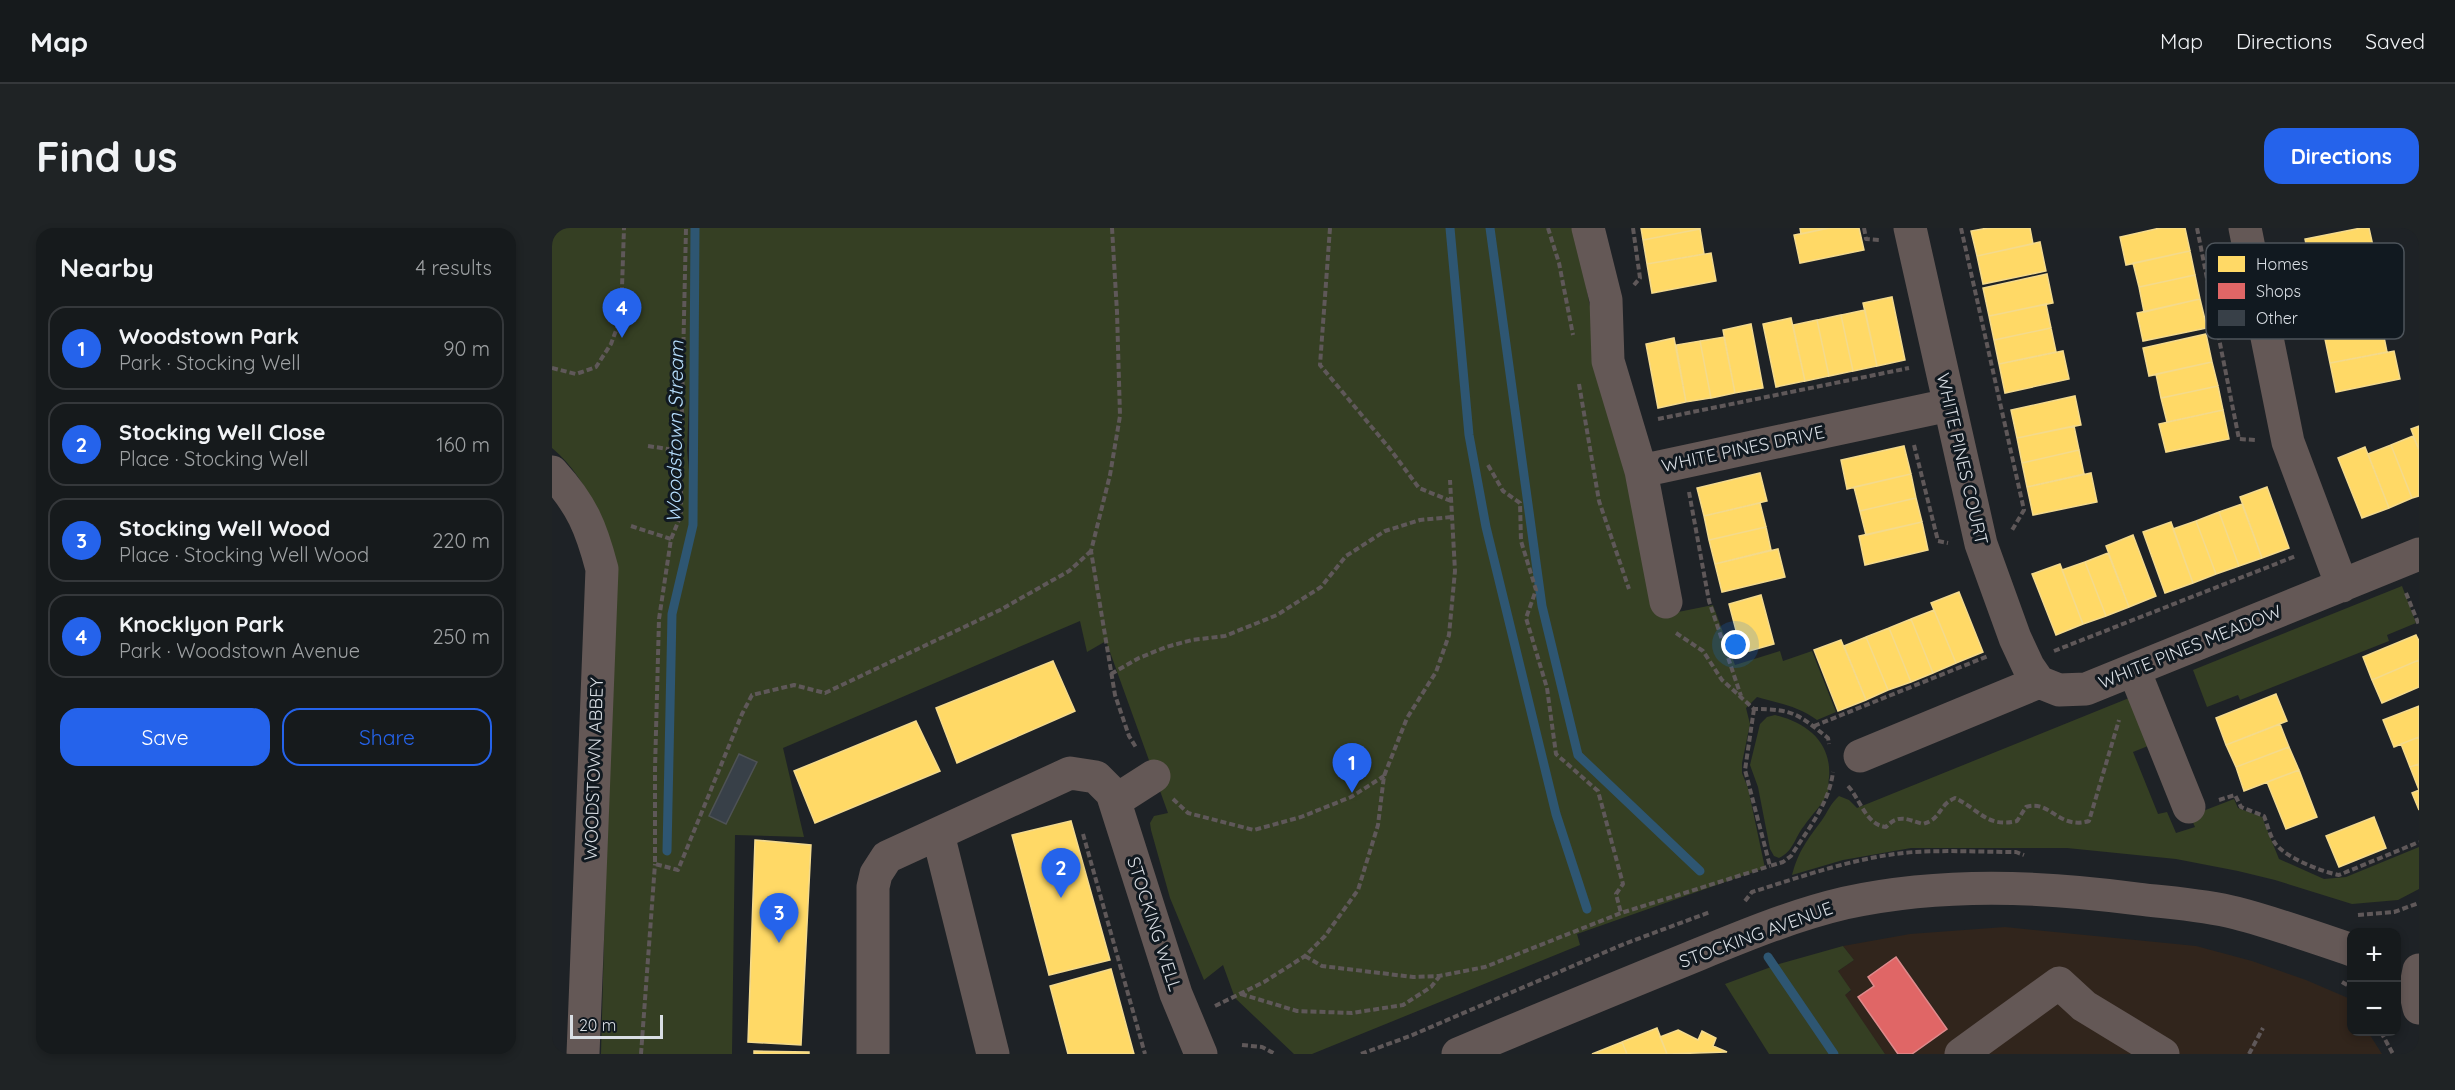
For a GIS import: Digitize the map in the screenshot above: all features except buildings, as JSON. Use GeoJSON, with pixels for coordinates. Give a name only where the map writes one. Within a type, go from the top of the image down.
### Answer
{"type":"FeatureCollection","features":[{"type":"Feature","properties":{"kind":"street","name":"WHITE PINES DRIVE"},"geometry":{"type":"LineString","coordinates":[[1588,228],[1606,300],[1608,361],[1641,471],[1949,405]]}},
{"type":"Feature","properties":{"kind":"street"},"geometry":{"type":"LineString","coordinates":[[2245,228],[2248,243]]}},
{"type":"Feature","properties":{"kind":"street","name":"WHITE PINES COURT"},"geometry":{"type":"LineString","coordinates":[[1900,234],[1949,405],[1981,544],[2015,638],[2038,682]]}},
{"type":"Feature","properties":{"kind":"street"},"geometry":{"type":"LineString","coordinates":[[2267,339],[2288,442],[2342,586]]}},
{"type":"Feature","properties":{"kind":"street"},"geometry":{"type":"LineString","coordinates":[[1641,471],[1666,602]]}},
{"type":"Feature","properties":{"kind":"street","name":"WOODSTOWN ABBEY"},"geometry":{"type":"LineString","coordinates":[[561,482],[592,530],[602,569],[583,1054]]}},
{"type":"Feature","properties":{"kind":"street","name":"WHITE PINES MEADOW"},"geometry":{"type":"LineString","coordinates":[[2038,682],[2059,690],[2086,689],[2419,554]]}},
{"type":"Feature","properties":{"kind":"street"},"geometry":{"type":"LineString","coordinates":[[2134,670],[2189,807]]}},
{"type":"Feature","properties":{"kind":"street"},"geometry":{"type":"LineString","coordinates":[[1842,759],[2038,682]]}},
{"type":"Feature","properties":{"kind":"street"},"geometry":{"type":"LineString","coordinates":[[873,1054],[873,887],[876,874],[887,857],[1070,773],[1096,777],[1114,797],[1154,776]]}},
{"type":"Feature","properties":{"kind":"street","name":"STOCKING WELL"},"geometry":{"type":"LineString","coordinates":[[1114,797],[1176,994],[1201,1054]]}},
{"type":"Feature","properties":{"kind":"street"},"geometry":{"type":"LineString","coordinates":[[938,834],[993,1054]]}},
{"type":"Feature","properties":{"kind":"street","name":"STOCKING AVENUE"},"geometry":{"type":"LineString","coordinates":[[1458,1054],[1734,939],[1798,916],[1844,904],[1907,893],[1979,887],[2091,893],[2173,903],[2235,913],[2347,948]]}},
{"type":"Feature","properties":{"kind":"street"},"geometry":{"type":"LineString","coordinates":[[2411,969],[2419,1008]]}},
{"type":"Feature","properties":{"kind":"street"},"geometry":{"type":"LineString","coordinates":[[1961,1054],[2060,983],[2084,1006],[2163,1054]]}},
{"type":"Feature","properties":{"kind":"path"},"geometry":{"type":"LineString","coordinates":[[552,368],[576,374],[596,366],[611,344],[621,317],[624,228]]}},
{"type":"Feature","properties":{"kind":"path"},"geometry":{"type":"LineString","coordinates":[[641,1054],[656,864],[655,769],[659,619],[670,538],[681,515],[686,228]]}},
{"type":"Feature","properties":{"kind":"path"},"geometry":{"type":"LineString","coordinates":[[1112,228],[1120,416],[1110,475],[1091,551],[1115,695],[1129,736],[1163,790],[1188,813],[1254,830],[1300,817],[1351,797],[1384,776]]}},
{"type":"Feature","properties":{"kind":"path"},"geometry":{"type":"LineString","coordinates":[[1330,228],[1320,365],[1390,449],[1419,488],[1451,501]]}},
{"type":"Feature","properties":{"kind":"path"},"geometry":{"type":"LineString","coordinates":[[1633,228],[1640,278],[1633,286]]}},
{"type":"Feature","properties":{"kind":"path"},"geometry":{"type":"LineString","coordinates":[[1864,228],[1866,239],[1900,234]]}},
{"type":"Feature","properties":{"kind":"path"},"geometry":{"type":"LineString","coordinates":[[1961,228],[2024,510],[2009,536]]}},
{"type":"Feature","properties":{"kind":"path"},"geometry":{"type":"LineString","coordinates":[[2197,228],[2206,273]]}},
{"type":"Feature","properties":{"kind":"path"},"geometry":{"type":"LineString","coordinates":[[2219,339],[2239,439],[2263,440]]}},
{"type":"Feature","properties":{"kind":"path"},"geometry":{"type":"LineString","coordinates":[[1648,421],[1915,367]]}},
{"type":"Feature","properties":{"kind":"path"},"geometry":{"type":"LineString","coordinates":[[1914,443],[1938,541],[1953,544]]}},
{"type":"Feature","properties":{"kind":"path"},"geometry":{"type":"LineString","coordinates":[[648,446],[681,451]]}},
{"type":"Feature","properties":{"kind":"path"},"geometry":{"type":"LineString","coordinates":[[1488,465],[1503,491],[1520,502],[1521,541],[1536,590],[1526,618],[1547,688],[1556,754],[1598,791],[1623,884],[1616,894],[1621,913]]}},
{"type":"Feature","properties":{"kind":"path"},"geometry":{"type":"LineString","coordinates":[[1186,1018],[1241,994],[1305,956],[1325,936],[1358,890],[1378,825],[1384,776],[1407,718],[1436,672],[1449,634],[1455,571],[1450,480]]}},
{"type":"Feature","properties":{"kind":"path"},"geometry":{"type":"LineString","coordinates":[[1679,490],[1688,489],[1709,601],[1742,699]]}},
{"type":"Feature","properties":{"kind":"path"},"geometry":{"type":"LineString","coordinates":[[1111,674],[1139,658],[1166,647],[1192,640],[1225,636],[1277,615],[1320,587],[1346,556],[1385,531],[1420,519],[1452,517]]}},
{"type":"Feature","properties":{"kind":"path"},"geometry":{"type":"LineString","coordinates":[[632,526],[670,538]]}},
{"type":"Feature","properties":{"kind":"path"},"geometry":{"type":"LineString","coordinates":[[656,864],[678,870],[742,714],[752,695],[794,685],[825,693],[1000,610],[1069,571],[1091,551]]}},
{"type":"Feature","properties":{"kind":"path"},"geometry":{"type":"LineString","coordinates":[[2050,652],[2299,554]]}},
{"type":"Feature","properties":{"kind":"path"},"geometry":{"type":"LineString","coordinates":[[1814,726],[1993,654]]}},
{"type":"Feature","properties":{"kind":"path"},"geometry":{"type":"LineString","coordinates":[[1305,956],[1322,966],[1413,978],[1439,976],[1485,967],[1621,913],[1783,862],[1791,856],[1827,799],[1832,778],[1842,759],[1828,738],[1797,714],[1774,710],[1754,710],[1745,770],[1770,866]]}},
{"type":"Feature","properties":{"kind":"path"},"geometry":{"type":"LineString","coordinates":[[1832,778],[1850,787],[1873,822],[1886,827],[1897,819],[1906,817],[1923,825],[1934,821],[1946,802],[1955,798],[1968,804],[1989,820],[2003,825],[2017,821],[2026,807],[2034,804],[2076,825],[2089,821],[2122,710]]}},
{"type":"Feature","properties":{"kind":"path"},"geometry":{"type":"LineString","coordinates":[[2189,807],[2202,807],[2235,795],[2241,807],[2264,816],[2275,843],[2287,854],[2328,873],[2339,875],[2419,842]]}},
{"type":"Feature","properties":{"kind":"path"},"geometry":{"type":"LineString","coordinates":[[1083,834],[1144,1054]]}},
{"type":"Feature","properties":{"kind":"path"},"geometry":{"type":"LineString","coordinates":[[1734,905],[1745,902]]}},
{"type":"Feature","properties":{"kind":"path"},"geometry":{"type":"LineString","coordinates":[[1361,1054],[1410,1036],[1624,944],[1712,912]]}},
{"type":"Feature","properties":{"kind":"path"},"geometry":{"type":"LineString","coordinates":[[1241,994],[1298,1011],[1352,1013],[1403,1005],[1431,987],[1439,976]]}},
{"type":"Feature","properties":{"kind":"path"},"geometry":{"type":"LineString","coordinates":[[2249,1054],[2263,1028]]}},
{"type":"Feature","properties":{"kind":"path"},"geometry":{"type":"LineString","coordinates":[[2383,1036],[2393,1054]]}},
{"type":"Feature","properties":{"kind":"path"},"geometry":{"type":"LineString","coordinates":[[1242,1045],[1262,1047],[1275,1054]]}},
{"type":"Feature","properties":{"kind":"shaded area"},"geometry":{"type":"Polygon","coordinates":[[[2005,927],[2196,946],[2252,961],[2347,998],[2347,1036],[2371,1036],[2382,1054],[1885,1054],[1844,995],[1851,991],[1838,971],[1854,960],[1843,946],[1910,934],[2005,927]]]}},
{"type":"Feature","properties":{"kind":"green space"},"geometry":{"type":"Polygon","coordinates":[[[552,228],[1575,228],[1591,312],[1663,615],[1713,605],[1735,665],[1780,651],[1783,661],[1812,651],[1836,712],[1817,720],[1795,708],[1757,697],[1746,708],[1750,724],[1742,773],[1748,788],[1765,868],[1577,934],[1580,945],[1312,1054],[1294,1054],[1235,998],[1223,965],[1204,980],[1170,898],[1151,830],[1150,823],[1154,816],[1168,813],[1106,641],[1087,652],[1080,621],[783,748],[804,837],[735,835],[732,1054],[601,1054],[614,563],[604,531],[584,486],[575,472],[552,448],[552,228]],[[695,250],[687,450],[693,514],[695,250]]]}},
{"type":"Feature","properties":{"kind":"green space"},"geometry":{"type":"Polygon","coordinates":[[[2402,586],[2416,623],[2387,635],[2389,641],[2240,700],[2238,695],[2207,707],[2193,670],[2402,586]]]}},
{"type":"Feature","properties":{"kind":"green space"},"geometry":{"type":"Polygon","coordinates":[[[2134,696],[2153,744],[2133,752],[2158,814],[2167,812],[2176,833],[2195,827],[2190,816],[2234,799],[2238,808],[2262,817],[2279,859],[2324,879],[2346,877],[2419,847],[2419,889],[2398,900],[2352,904],[2238,871],[2176,859],[2067,848],[1911,848],[1843,860],[1792,875],[1804,846],[1839,796],[1849,800],[1857,808],[2134,696]]]}},
{"type":"Feature","properties":{"kind":"green space"},"geometry":{"type":"Polygon","coordinates":[[[1775,715],[1798,723],[1816,736],[1822,745],[1829,766],[1826,797],[1801,830],[1791,848],[1779,858],[1774,856],[1770,849],[1758,787],[1750,765],[1760,724],[1767,717],[1775,715]]]}},
{"type":"Feature","properties":{"kind":"green space"},"geometry":{"type":"Polygon","coordinates":[[[1843,946],[1854,960],[1838,971],[1851,990],[1845,995],[1885,1054],[1769,1054],[1725,984],[1779,964],[1843,946]]]}},
{"type":"Feature","properties":{"kind":"waterway","name":"Woodstown Stream"},"geometry":{"type":"LineString","coordinates":[[667,851],[672,614],[693,525],[695,228]]}},
{"type":"Feature","properties":{"kind":"waterway"},"geometry":{"type":"LineString","coordinates":[[1450,228],[1469,435],[1486,527],[1556,814],[1587,909]]}},
{"type":"Feature","properties":{"kind":"waterway"},"geometry":{"type":"LineString","coordinates":[[1490,228],[1542,606],[1578,755],[1700,871]]}},
{"type":"Feature","properties":{"kind":"waterway"},"geometry":{"type":"LineString","coordinates":[[1768,957],[1834,1054]]}},
{"type":"Feature","properties":{"kind":"place","name":"Knocklyon Park"},"geometry":{"type":"Point","coordinates":[622,338]}},
{"type":"Feature","properties":{"kind":"place","name":"Woodstown Park"},"geometry":{"type":"Point","coordinates":[1352,793]}},
{"type":"Feature","properties":{"kind":"place","name":"Stocking Well Close"},"geometry":{"type":"Point","coordinates":[1061,898]}},
{"type":"Feature","properties":{"kind":"place","name":"Stocking Well Wood"},"geometry":{"type":"Point","coordinates":[779,943]}}]}
